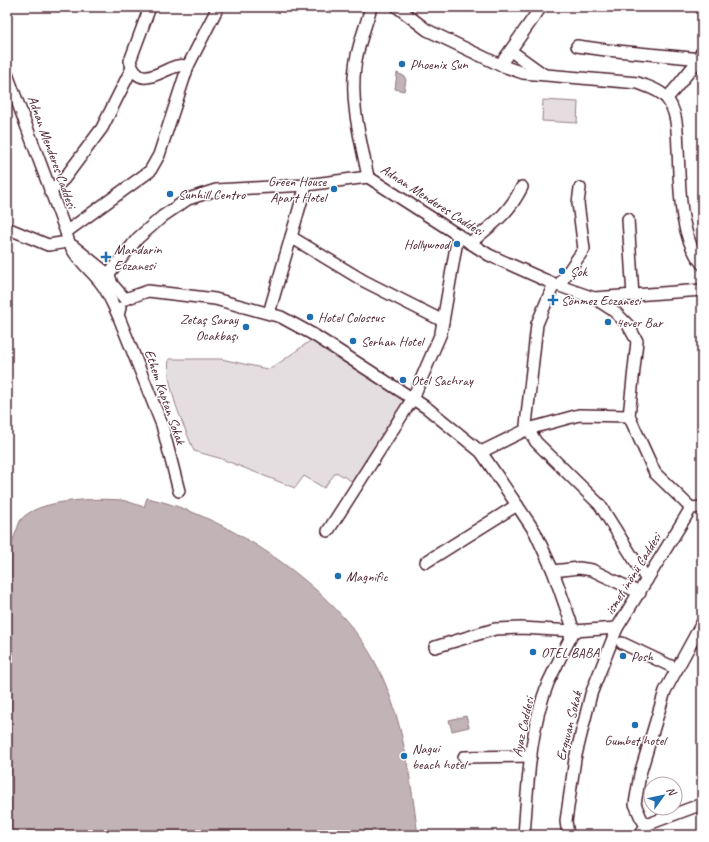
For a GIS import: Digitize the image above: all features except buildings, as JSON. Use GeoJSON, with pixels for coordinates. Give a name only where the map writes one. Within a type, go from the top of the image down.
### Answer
{"type":"FeatureCollection","features":[{"type":"Feature","properties":{"kind":"street"},"geometry":{"type":"LineString","coordinates":[[150,7],[132,54],[130,61],[132,68],[142,76],[149,77],[158,75],[177,66],[188,66]]}},
{"type":"Feature","properties":{"kind":"street"},"geometry":{"type":"LineString","coordinates":[[7,228],[48,245],[67,237],[150,171],[156,162],[188,66],[218,7]]}},
{"type":"Feature","properties":{"kind":"street"},"geometry":{"type":"LineString","coordinates":[[368,177],[355,110],[354,90],[355,66],[371,7]]}},
{"type":"Feature","properties":{"kind":"street"},"geometry":{"type":"LineString","coordinates":[[397,7],[427,30],[500,65],[523,73],[638,83],[649,87],[667,98],[674,114],[677,132],[685,232],[694,253],[702,264]]}},
{"type":"Feature","properties":{"kind":"street"},"geometry":{"type":"LineString","coordinates":[[500,65],[541,7]]}},
{"type":"Feature","properties":{"kind":"street"},"geometry":{"type":"LineString","coordinates":[[577,46],[606,50],[701,56]]}},
{"type":"Feature","properties":{"kind":"street"},"geometry":{"type":"LineString","coordinates":[[511,51],[546,76]]}},
{"type":"Feature","properties":{"kind":"street"},"geometry":{"type":"LineString","coordinates":[[667,98],[701,56]]}},
{"type":"Feature","properties":{"kind":"street"},"geometry":{"type":"LineString","coordinates":[[50,192],[64,179],[102,128],[132,68]]}},
{"type":"Feature","properties":{"kind":"street","name":"Adnan Menderes Caddesi"},"geometry":{"type":"LineString","coordinates":[[7,74],[67,237]]}},
{"type":"Feature","properties":{"kind":"street","name":"Adnan Menderes Caddesi"},"geometry":{"type":"LineString","coordinates":[[101,283],[138,238],[163,216],[188,199],[216,190],[306,185],[368,177],[489,255],[556,285],[594,298],[702,290]]}},
{"type":"Feature","properties":{"kind":"street"},"geometry":{"type":"LineString","coordinates":[[269,313],[306,185]]}},
{"type":"Feature","properties":{"kind":"street"},"geometry":{"type":"LineString","coordinates":[[470,243],[505,215],[515,202],[522,187]]}},
{"type":"Feature","properties":{"kind":"street"},"geometry":{"type":"LineString","coordinates":[[580,188],[578,203],[584,249],[556,285],[537,324],[526,425],[536,442],[600,505],[647,580]]}},
{"type":"Feature","properties":{"kind":"street"},"geometry":{"type":"LineString","coordinates":[[628,219],[633,296]]}},
{"type":"Feature","properties":{"kind":"street"},"geometry":{"type":"LineString","coordinates":[[328,531],[413,398],[441,333],[458,235]]}},
{"type":"Feature","properties":{"kind":"street"},"geometry":{"type":"LineString","coordinates":[[67,237],[109,275],[112,284],[125,299]]}},
{"type":"Feature","properties":{"kind":"street","name":"Ethem Kaptan Sokak"},"geometry":{"type":"LineString","coordinates":[[67,237],[81,262],[101,283],[118,315],[162,425],[179,491]]}},
{"type":"Feature","properties":{"kind":"street"},"geometry":{"type":"LineString","coordinates":[[291,237],[364,281],[443,321]]}},
{"type":"Feature","properties":{"kind":"street"},"geometry":{"type":"LineString","coordinates":[[118,315],[120,305],[125,299],[148,291],[215,299],[269,313],[281,317],[314,335],[413,398],[481,452],[535,532],[553,571],[574,631]]}},
{"type":"Feature","properties":{"kind":"street"},"geometry":{"type":"LineString","coordinates":[[594,298],[614,311],[624,321],[637,341],[629,416],[655,474],[697,508]]}},
{"type":"Feature","properties":{"kind":"street"},"geometry":{"type":"LineString","coordinates":[[481,452],[528,429],[579,415],[629,416]]}},
{"type":"Feature","properties":{"kind":"street"},"geometry":{"type":"LineString","coordinates":[[426,562],[517,505]]}},
{"type":"Feature","properties":{"kind":"street","name":"ismet inönü Caddesi"},"geometry":{"type":"LineString","coordinates":[[434,647],[495,629],[521,628],[574,631],[617,628],[647,580],[697,508]]}},
{"type":"Feature","properties":{"kind":"street"},"geometry":{"type":"LineString","coordinates":[[553,571],[579,568],[592,570],[640,593]]}},
{"type":"Feature","properties":{"kind":"street"},"geometry":{"type":"LineString","coordinates":[[646,825],[635,804],[640,774],[658,710],[665,691],[702,623]]}},
{"type":"Feature","properties":{"kind":"street","name":"Erguvan Sokak"},"geometry":{"type":"LineString","coordinates":[[568,835],[566,822],[575,759],[591,694],[617,628]]}},
{"type":"Feature","properties":{"kind":"street","name":"Ayaz Caddesi"},"geometry":{"type":"LineString","coordinates":[[524,835],[531,756],[537,724],[548,684],[574,631]]}},
{"type":"Feature","properties":{"kind":"street"},"geometry":{"type":"LineString","coordinates":[[622,643],[677,669]]}},
{"type":"Feature","properties":{"kind":"street"},"geometry":{"type":"LineString","coordinates":[[464,758],[531,756]]}},
{"type":"Feature","properties":{"kind":"street"},"geometry":{"type":"LineString","coordinates":[[640,835],[646,825],[702,804]]}},
{"type":"Feature","properties":{"kind":"shaded area"},"geometry":{"type":"Polygon","coordinates":[[[397,73],[404,76],[406,80],[404,91],[395,89],[397,73]]]}},
{"type":"Feature","properties":{"kind":"shaded area"},"geometry":{"type":"Polygon","coordinates":[[[543,100],[578,102],[577,123],[542,121],[543,100]]]}},
{"type":"Feature","properties":{"kind":"shaded area"},"geometry":{"type":"Polygon","coordinates":[[[313,339],[345,363],[407,402],[353,482],[336,472],[324,488],[304,476],[295,488],[219,458],[194,451],[176,406],[170,381],[169,359],[221,359],[267,369],[272,368],[313,339]]]}},
{"type":"Feature","properties":{"kind":"shaded area"},"geometry":{"type":"Polygon","coordinates":[[[147,498],[178,507],[245,538],[277,559],[308,583],[335,608],[358,635],[375,662],[385,682],[399,724],[412,791],[418,835],[7,835],[7,556],[20,521],[28,514],[39,508],[52,504],[82,500],[110,499],[124,501],[144,507],[147,498]]]}},
{"type":"Feature","properties":{"kind":"shaded area"},"geometry":{"type":"Polygon","coordinates":[[[466,716],[469,727],[452,731],[449,720],[466,716]]]}},
{"type":"Feature","properties":{"kind":"place","name":"Phoenix Sun"},"geometry":{"type":"Point","coordinates":[402,64]}},
{"type":"Feature","properties":{"kind":"place","name":"Green House Apart Hotel"},"geometry":{"type":"Point","coordinates":[334,189]}},
{"type":"Feature","properties":{"kind":"place","name":"Sunhill Centro"},"geometry":{"type":"Point","coordinates":[170,194]}},
{"type":"Feature","properties":{"kind":"place","name":"Hollywood"},"geometry":{"type":"Point","coordinates":[457,244]}},
{"type":"Feature","properties":{"kind":"place","name":"Mandarin Eczanesi"},"geometry":{"type":"Point","coordinates":[106,257]}},
{"type":"Feature","properties":{"kind":"place","name":"Şok"},"geometry":{"type":"Point","coordinates":[562,271]}},
{"type":"Feature","properties":{"kind":"place","name":"Sönmez Eczanesi"},"geometry":{"type":"Point","coordinates":[553,300]}},
{"type":"Feature","properties":{"kind":"place","name":"Hotel Colossus"},"geometry":{"type":"Point","coordinates":[310,317]}},
{"type":"Feature","properties":{"kind":"place","name":"4ever Bar"},"geometry":{"type":"Point","coordinates":[608,322]}},
{"type":"Feature","properties":{"kind":"place","name":"Zetaş Saray Ocakbaşı"},"geometry":{"type":"Point","coordinates":[246,327]}},
{"type":"Feature","properties":{"kind":"place","name":"Serhan Hotel"},"geometry":{"type":"Point","coordinates":[353,341]}},
{"type":"Feature","properties":{"kind":"place","name":"Otel Sachray"},"geometry":{"type":"Point","coordinates":[403,380]}},
{"type":"Feature","properties":{"kind":"place","name":"Magnific"},"geometry":{"type":"Point","coordinates":[338,576]}},
{"type":"Feature","properties":{"kind":"place","name":"OTEL BABA"},"geometry":{"type":"Point","coordinates":[533,652]}},
{"type":"Feature","properties":{"kind":"place","name":"Posh"},"geometry":{"type":"Point","coordinates":[623,656]}},
{"type":"Feature","properties":{"kind":"place","name":"Gumbet hotel"},"geometry":{"type":"Point","coordinates":[635,725]}},
{"type":"Feature","properties":{"kind":"place","name":"Nagui beach hotel"},"geometry":{"type":"Point","coordinates":[404,756]}}]}
